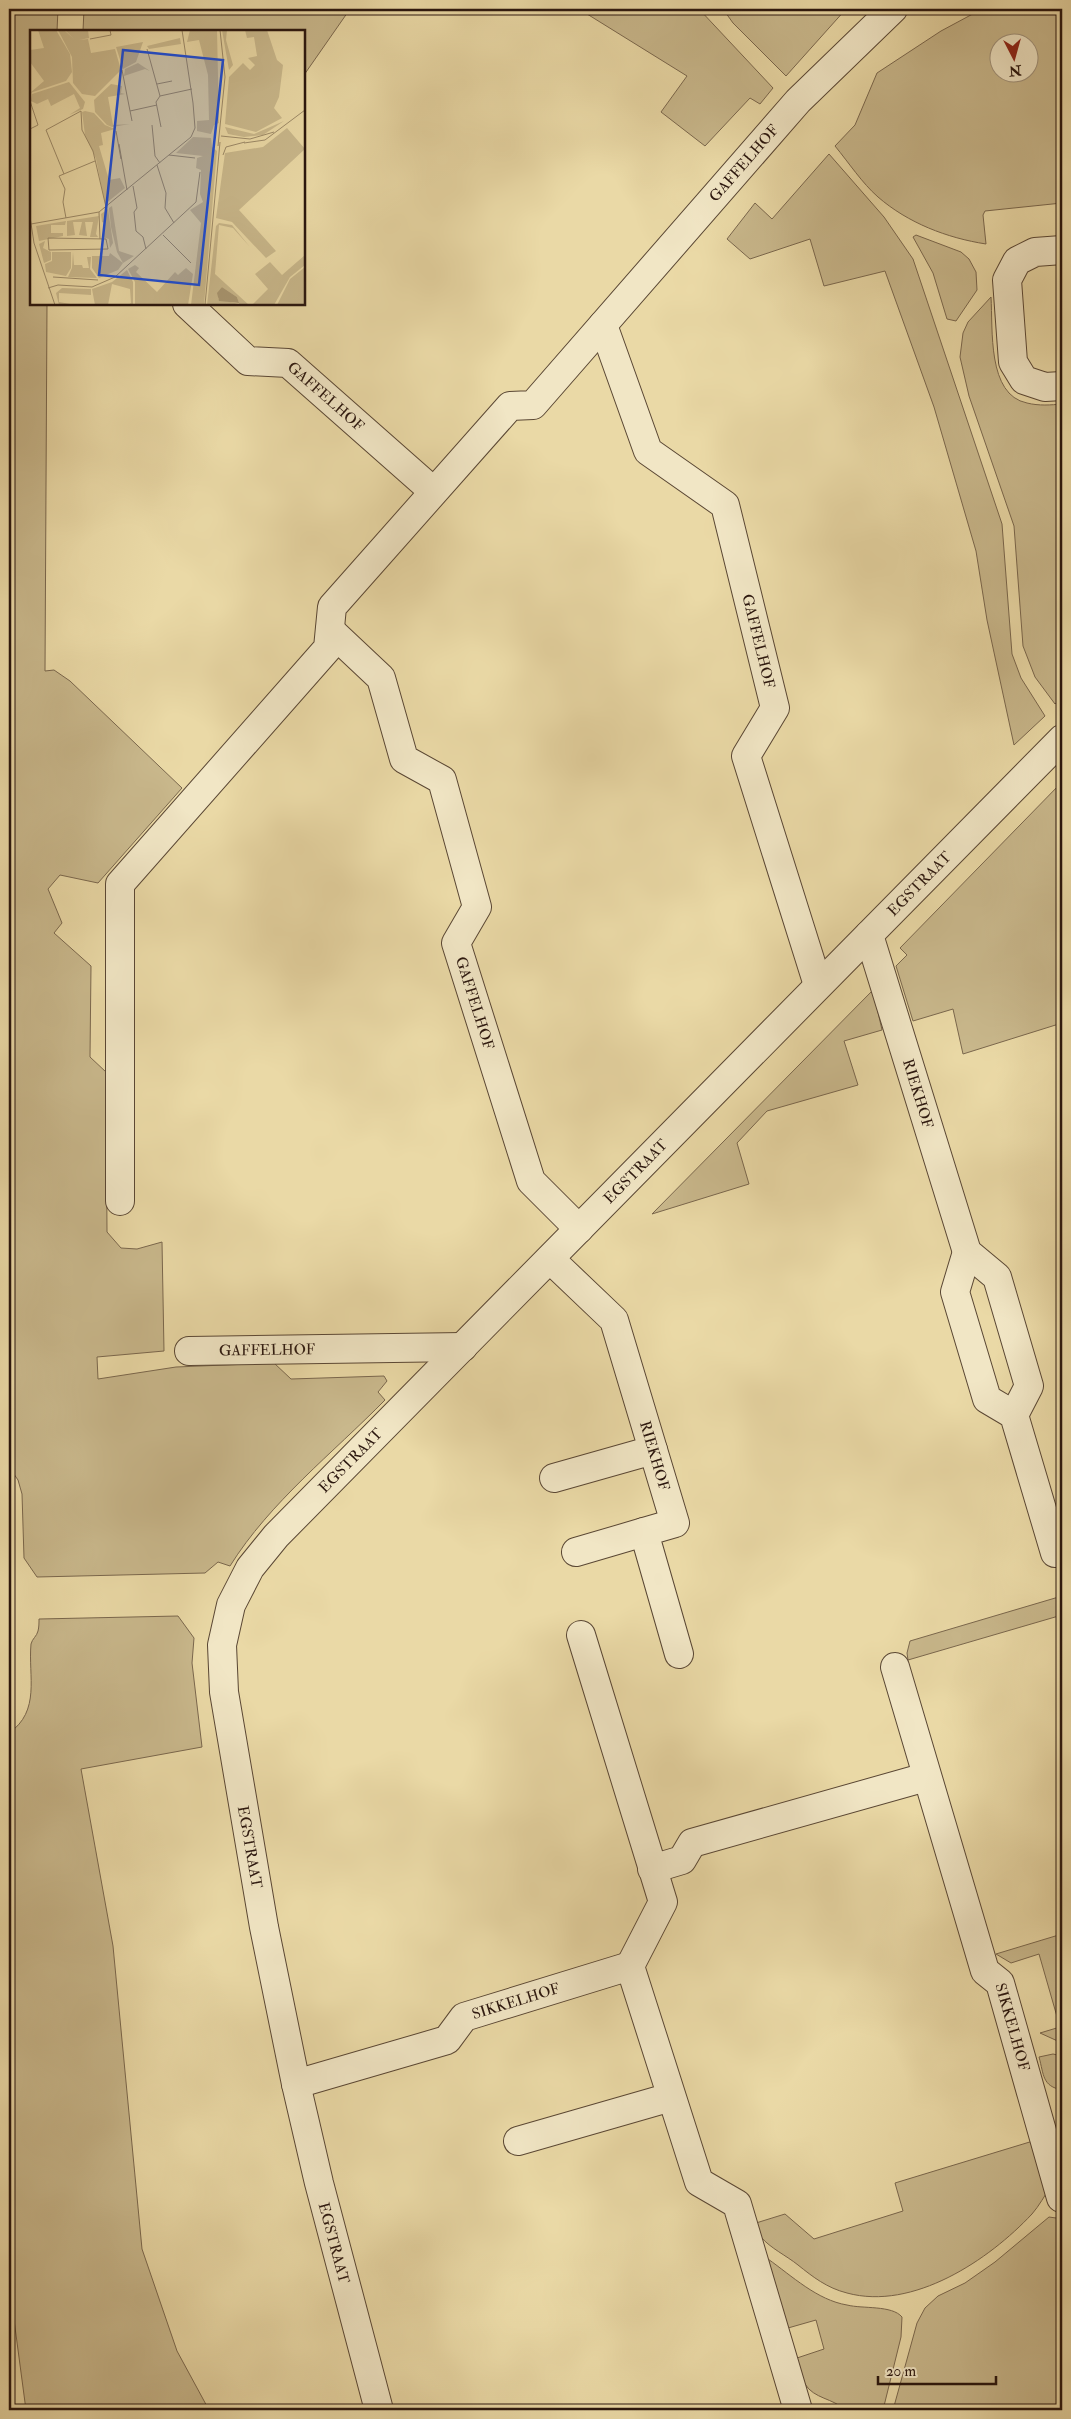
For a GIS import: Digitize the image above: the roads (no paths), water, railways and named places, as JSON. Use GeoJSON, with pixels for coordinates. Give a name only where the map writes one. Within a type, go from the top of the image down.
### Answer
{"type":"FeatureCollection","features":[{"type":"Feature","properties":{"kind":"street","name":"GAFFELHOF"},"geometry":{"type":"LineString","coordinates":[[120,1201],[120,884],[328,648],[332,607],[433,491],[510,406],[533,404],[798,101],[893,9]]}},
{"type":"Feature","properties":{"kind":"street"},"geometry":{"type":"LineString","coordinates":[[1062,250],[1035,252],[1017,261],[1007,280],[1013,362],[1024,380],[1045,387],[1062,386]]}},
{"type":"Feature","properties":{"kind":"street","name":"GAFFELHOF"},"geometry":{"type":"LineString","coordinates":[[187,305],[248,361],[288,363],[433,491]]}},
{"type":"Feature","properties":{"kind":"street","name":"GAFFELHOF"},"geometry":{"type":"LineString","coordinates":[[603,325],[648,451],[725,505],[775,708],[746,756],[818,985]]}},
{"type":"Feature","properties":{"kind":"street","name":"GAFFELHOF"},"geometry":{"type":"LineString","coordinates":[[330,630],[381,678],[404,759],[442,780],[477,906],[456,943],[531,1180],[578,1230]]}},
{"type":"Feature","properties":{"kind":"street","name":"EGSTRAAT"},"geometry":{"type":"LineString","coordinates":[[379,2410],[319,2183],[296,2084],[264,1927],[224,1692],[222,1645],[231,1605],[250,1568],[276,1536],[1062,739]]}},
{"type":"Feature","properties":{"kind":"street","name":"RIEKHOF"},"geometry":{"type":"LineString","coordinates":[[869,935],[967,1252]]}},
{"type":"Feature","properties":{"kind":"street"},"geometry":{"type":"LineString","coordinates":[[1014,1415],[987,1399],[955,1292],[967,1252],[998,1277],[1028,1386],[1014,1415],[1055,1552]]}},
{"type":"Feature","properties":{"kind":"street","name":"RIEKHOF"},"geometry":{"type":"LineString","coordinates":[[550,1259],[614,1320],[675,1523],[644,1532]]}},
{"type":"Feature","properties":{"kind":"street","name":"GAFFELHOF"},"geometry":{"type":"LineString","coordinates":[[189,1351],[463,1347]]}},
{"type":"Feature","properties":{"kind":"street"},"geometry":{"type":"LineString","coordinates":[[554,1478],[652,1450]]}},
{"type":"Feature","properties":{"kind":"street"},"geometry":{"type":"LineString","coordinates":[[576,1552],[644,1532],[679,1654]]}},
{"type":"Feature","properties":{"kind":"street"},"geometry":{"type":"LineString","coordinates":[[581,1635],[663,1902],[630,1966],[699,2182],[737,2204],[798,2410]]}},
{"type":"Feature","properties":{"kind":"street","name":"SIKKELHOF"},"geometry":{"type":"LineString","coordinates":[[895,1667],[926,1777],[985,1971],[1000,1984],[1061,2198]]}},
{"type":"Feature","properties":{"kind":"street"},"geometry":{"type":"LineString","coordinates":[[652,1869],[682,1860],[692,1843],[926,1777]]}},
{"type":"Feature","properties":{"kind":"street","name":"SIKKELHOF"},"geometry":{"type":"LineString","coordinates":[[296,2084],[447,2040],[464,2017],[630,1966]]}},
{"type":"Feature","properties":{"kind":"street"},"geometry":{"type":"LineString","coordinates":[[518,2141],[671,2097]]}}]}
